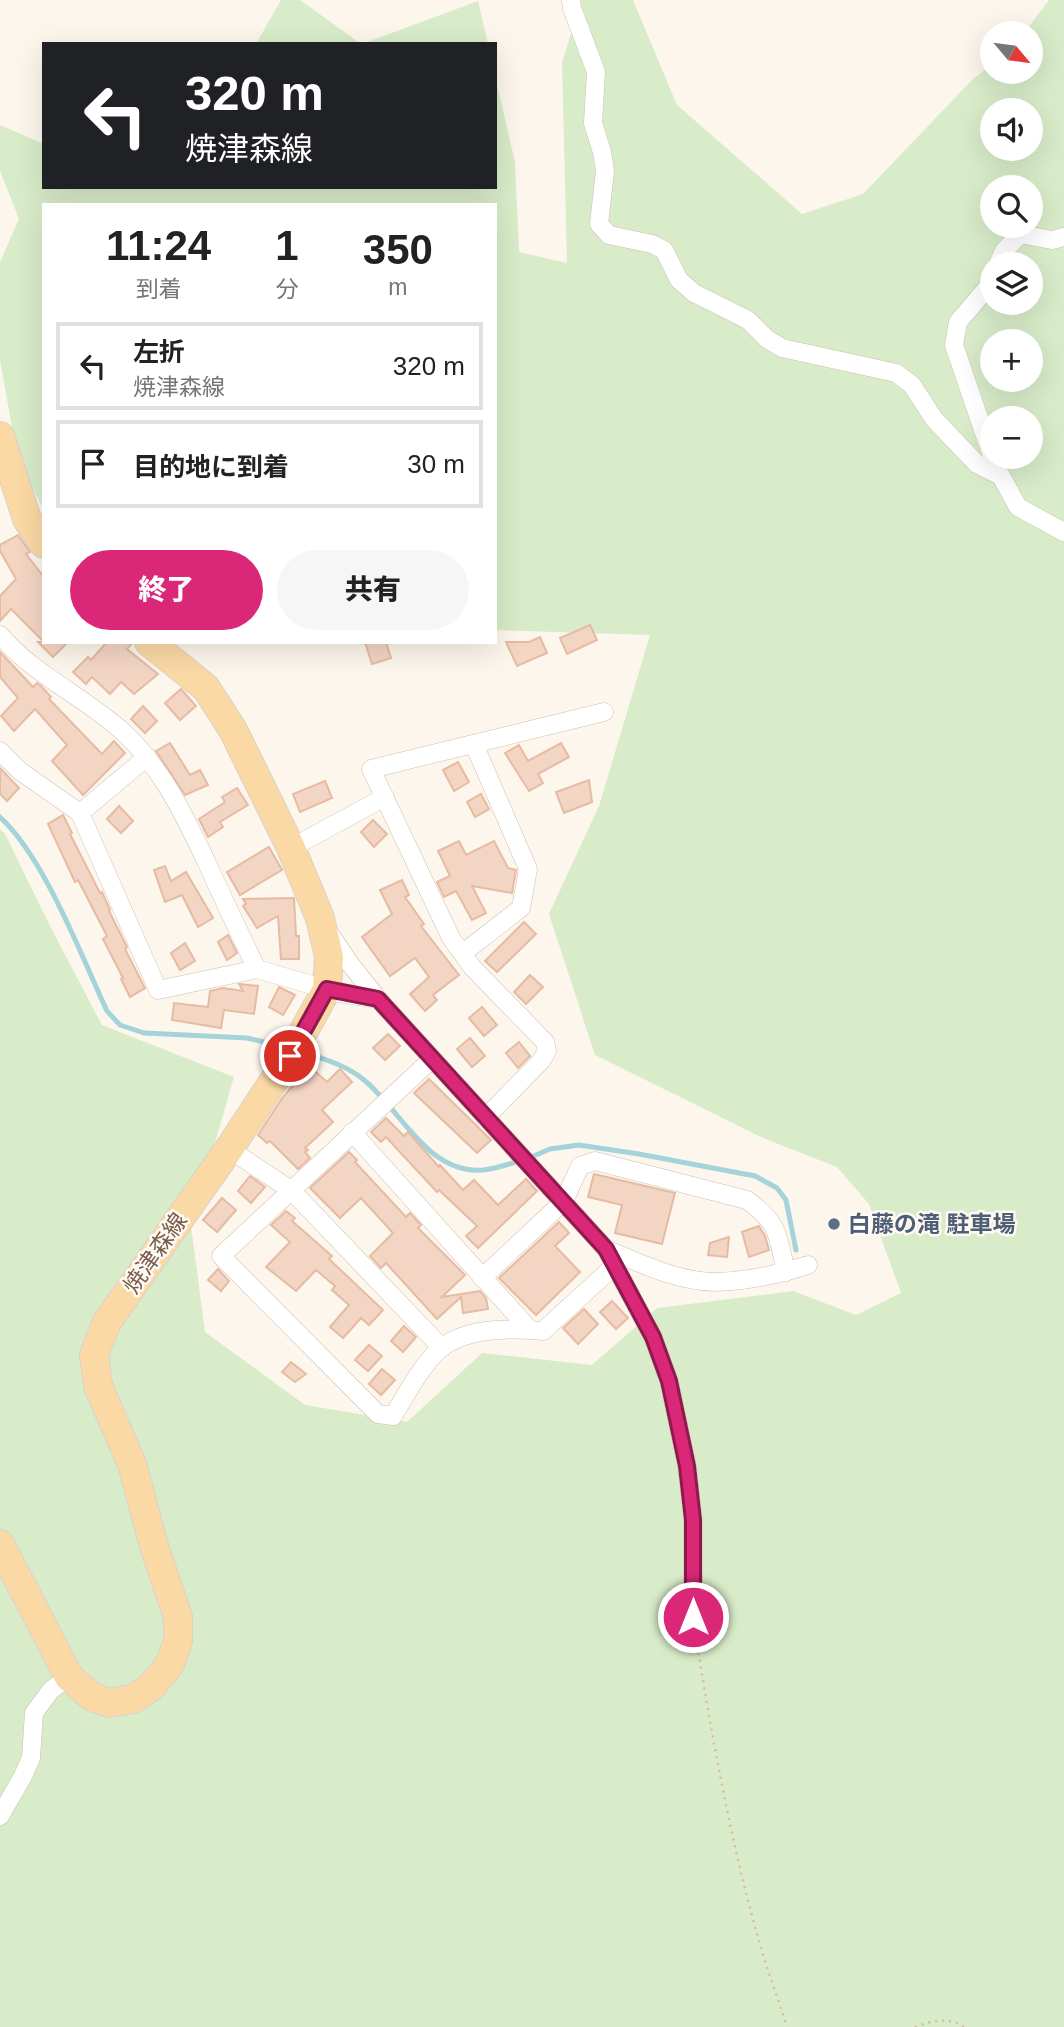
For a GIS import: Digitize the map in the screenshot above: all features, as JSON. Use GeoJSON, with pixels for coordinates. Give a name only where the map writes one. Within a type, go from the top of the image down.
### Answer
{"type":"FeatureCollection","features":[{"type":"Feature","properties":{"kind":"main road"},"geometry":{"type":"LineString","coordinates":[[1,446],[27,519],[42,541]]}},
{"type":"Feature","properties":{"kind":"main road","name":"焼津森線"},"geometry":{"type":"LineString","coordinates":[[0,1544],[69,1677],[92,1697],[109,1703],[132,1699],[151,1687],[170,1664],[178,1641],[178,1617],[154,1546],[132,1464],[98,1386],[94,1355],[107,1322],[229,1149],[294,1048],[327,989],[329,957],[320,918],[290,848],[233,730],[206,688],[151,644]]}},
{"type":"Feature","properties":{"kind":"street"},"geometry":{"type":"LineString","coordinates":[[571,0],[596,72],[593,123],[605,171],[599,224],[609,235],[652,244],[664,250],[679,280],[694,293],[748,320],[767,339],[782,348],[896,373],[912,385],[934,419],[977,464],[999,475]]}},
{"type":"Feature","properties":{"kind":"street"},"geometry":{"type":"LineString","coordinates":[[1004,252],[1020,233],[1052,240],[1064,237]]}},
{"type":"Feature","properties":{"kind":"street"},"geometry":{"type":"LineString","coordinates":[[980,296],[958,321],[954,345],[980,421]]}},
{"type":"Feature","properties":{"kind":"street"},"geometry":{"type":"LineString","coordinates":[[997,469],[1018,507],[1064,531]]}},
{"type":"Feature","properties":{"kind":"street"},"geometry":{"type":"LineString","coordinates":[[0,635],[27,662],[121,730],[147,757],[168,785],[183,813],[257,969]]}},
{"type":"Feature","properties":{"kind":"street"},"geometry":{"type":"LineString","coordinates":[[485,1118],[541,1061],[547,1051],[545,1042],[472,967],[451,938],[371,769],[604,712]]}},
{"type":"Feature","properties":{"kind":"street"},"geometry":{"type":"LineString","coordinates":[[463,953],[521,908],[528,869],[474,744]]}},
{"type":"Feature","properties":{"kind":"street"},"geometry":{"type":"LineString","coordinates":[[0,751],[20,771],[80,813],[158,990],[257,969],[327,989],[378,999]]}},
{"type":"Feature","properties":{"kind":"street"},"geometry":{"type":"LineString","coordinates":[[80,813],[147,757]]}},
{"type":"Feature","properties":{"kind":"street"},"geometry":{"type":"LineString","coordinates":[[290,848],[385,797]]}},
{"type":"Feature","properties":{"kind":"street"},"geometry":{"type":"LineString","coordinates":[[320,918],[351,965],[378,999],[606,1249],[653,1337],[669,1381],[687,1466],[693,1520],[693,1617]]}},
{"type":"Feature","properties":{"kind":"street"},"geometry":{"type":"LineString","coordinates":[[432,1059],[221,1256],[378,1414],[393,1416],[416,1378],[442,1348],[478,1332],[543,1331],[614,1266]]}},
{"type":"Feature","properties":{"kind":"street"},"geometry":{"type":"LineString","coordinates":[[352,1132],[530,1330]]}},
{"type":"Feature","properties":{"kind":"street"},"geometry":{"type":"LineString","coordinates":[[229,1149],[291,1190],[442,1348]]}},
{"type":"Feature","properties":{"kind":"street"},"geometry":{"type":"LineString","coordinates":[[482,1278],[564,1201],[580,1166],[595,1161],[736,1196],[756,1207],[774,1224],[786,1272]]}},
{"type":"Feature","properties":{"kind":"street"},"geometry":{"type":"LineString","coordinates":[[606,1249],[670,1273],[715,1282],[786,1272],[808,1265]]}},
{"type":"Feature","properties":{"kind":"street"},"geometry":{"type":"LineString","coordinates":[[0,1815],[31,1758],[34,1713],[51,1690],[69,1677]]}},
{"type":"Feature","properties":{"kind":"path"},"geometry":{"type":"LineString","coordinates":[[693,1617],[712,1737],[734,1843],[759,1942],[787,2027]]}},
{"type":"Feature","properties":{"kind":"path"},"geometry":{"type":"LineString","coordinates":[[915,2027],[936,2019],[959,2023],[964,2027]]}},
{"type":"Feature","properties":{"kind":"green space"},"geometry":{"type":"Polygon","coordinates":[[[281,0],[300,0],[358,42],[257,42],[281,0]]]}},
{"type":"Feature","properties":{"kind":"green space"},"geometry":{"type":"Polygon","coordinates":[[[581,0],[633,0],[677,105],[802,214],[863,194],[980,74],[980,84],[1043,84],[1043,21],[1033,21],[1049,0],[1064,0],[1064,2027],[0,2027],[0,829],[5,834],[102,1025],[234,1077],[191,1226],[205,1332],[305,1405],[407,1422],[482,1353],[592,1365],[657,1308],[793,1291],[856,1315],[901,1293],[869,1204],[837,1167],[763,1138],[595,1055],[549,914],[599,806],[650,635],[497,630],[497,203],[42,203],[42,506],[18,461],[0,360],[0,262],[19,219],[0,171],[0,125],[42,143],[42,189],[497,189],[497,85],[515,162],[519,252],[567,263],[562,63],[581,0]]]}},
{"type":"Feature","properties":{"kind":"green space"},"geometry":{"type":"Polygon","coordinates":[[[478,1],[488,42],[367,42],[478,1]]]}},
{"type":"Feature","properties":{"kind":"building"},"geometry":{"type":"Polygon","coordinates":[[[18,535],[30,552],[26,554],[42,574],[42,640],[11,609],[0,621],[0,596],[16,579],[0,551],[0,545],[18,535]]]}},
{"type":"Feature","properties":{"kind":"building"},"geometry":{"type":"Polygon","coordinates":[[[590,625],[597,640],[567,654],[560,638],[590,625]]]}},
{"type":"Feature","properties":{"kind":"building"},"geometry":{"type":"Polygon","coordinates":[[[540,637],[547,653],[517,666],[506,642],[529,642],[540,637]]]}},
{"type":"Feature","properties":{"kind":"building"},"geometry":{"type":"Polygon","coordinates":[[[38,642],[66,644],[53,657],[38,642]]]}},
{"type":"Feature","properties":{"kind":"building"},"geometry":{"type":"Polygon","coordinates":[[[105,644],[131,644],[127,649],[158,674],[134,694],[121,682],[110,694],[92,677],[86,684],[73,672],[88,657],[91,660],[105,644]]]}},
{"type":"Feature","properties":{"kind":"building"},"geometry":{"type":"Polygon","coordinates":[[[366,644],[387,644],[391,658],[372,664],[366,644]]]}},
{"type":"Feature","properties":{"kind":"building"},"geometry":{"type":"Polygon","coordinates":[[[0,652],[33,687],[37,683],[41,686],[51,697],[49,699],[102,754],[114,741],[125,753],[83,795],[52,761],[67,745],[35,709],[14,731],[1,716],[18,698],[0,677],[0,652]]]}},
{"type":"Feature","properties":{"kind":"building"},"geometry":{"type":"Polygon","coordinates":[[[181,689],[196,706],[180,720],[165,703],[181,689]]]}},
{"type":"Feature","properties":{"kind":"building"},"geometry":{"type":"Polygon","coordinates":[[[143,706],[157,721],[145,733],[131,719],[143,706]]]}},
{"type":"Feature","properties":{"kind":"building"},"geometry":{"type":"Polygon","coordinates":[[[170,743],[190,775],[200,770],[208,785],[185,795],[156,751],[170,743]]]}},
{"type":"Feature","properties":{"kind":"building"},"geometry":{"type":"Polygon","coordinates":[[[561,743],[569,757],[538,774],[543,783],[529,791],[505,753],[519,745],[528,761],[561,743]]]}},
{"type":"Feature","properties":{"kind":"building"},"geometry":{"type":"Polygon","coordinates":[[[458,762],[469,782],[454,791],[443,770],[458,762]]]}},
{"type":"Feature","properties":{"kind":"building"},"geometry":{"type":"Polygon","coordinates":[[[0,768],[19,788],[7,801],[0,794],[0,768]]]}},
{"type":"Feature","properties":{"kind":"building"},"geometry":{"type":"Polygon","coordinates":[[[589,780],[592,802],[564,813],[556,792],[589,780]]]}},
{"type":"Feature","properties":{"kind":"building"},"geometry":{"type":"Polygon","coordinates":[[[325,781],[332,798],[300,812],[293,794],[325,781]]]}},
{"type":"Feature","properties":{"kind":"building"},"geometry":{"type":"Polygon","coordinates":[[[237,788],[248,805],[220,822],[223,827],[208,837],[199,819],[225,802],[222,797],[237,788]]]}},
{"type":"Feature","properties":{"kind":"building"},"geometry":{"type":"Polygon","coordinates":[[[481,794],[489,809],[475,817],[467,802],[481,794]]]}},
{"type":"Feature","properties":{"kind":"building"},"geometry":{"type":"Polygon","coordinates":[[[119,806],[133,821],[121,833],[107,819],[119,806]]]}},
{"type":"Feature","properties":{"kind":"building"},"geometry":{"type":"Polygon","coordinates":[[[63,815],[72,833],[70,834],[100,893],[102,892],[127,947],[125,949],[145,988],[130,997],[103,939],[107,936],[78,880],[75,882],[48,824],[63,815]]]}},
{"type":"Feature","properties":{"kind":"building"},"geometry":{"type":"Polygon","coordinates":[[[373,820],[387,834],[374,847],[361,832],[373,820]]]}},
{"type":"Feature","properties":{"kind":"building"},"geometry":{"type":"Polygon","coordinates":[[[459,841],[466,855],[494,841],[508,868],[516,870],[512,893],[472,886],[486,913],[472,920],[456,891],[444,897],[437,882],[450,876],[438,851],[459,841]]]}},
{"type":"Feature","properties":{"kind":"building"},"geometry":{"type":"Polygon","coordinates":[[[269,847],[282,870],[240,895],[227,872],[269,847]]]}},
{"type":"Feature","properties":{"kind":"building"},"geometry":{"type":"Polygon","coordinates":[[[165,866],[171,881],[186,872],[213,918],[198,927],[182,895],[165,902],[154,870],[165,866]]]}},
{"type":"Feature","properties":{"kind":"building"},"geometry":{"type":"Polygon","coordinates":[[[402,880],[409,895],[405,897],[424,924],[421,926],[459,975],[433,995],[437,1000],[425,1011],[410,994],[429,977],[415,958],[390,976],[362,937],[392,914],[380,890],[402,880]]]}},
{"type":"Feature","properties":{"kind":"building"},"geometry":{"type":"Polygon","coordinates":[[[294,898],[299,959],[281,959],[278,916],[257,928],[243,906],[246,904],[243,899],[294,898]]]}},
{"type":"Feature","properties":{"kind":"building"},"geometry":{"type":"Polygon","coordinates":[[[524,922],[536,934],[497,972],[485,961],[524,922]]]}},
{"type":"Feature","properties":{"kind":"building"},"geometry":{"type":"Polygon","coordinates":[[[228,935],[237,953],[227,960],[218,942],[228,935]]]}},
{"type":"Feature","properties":{"kind":"building"},"geometry":{"type":"Polygon","coordinates":[[[185,943],[195,961],[180,970],[171,953],[185,943]]]}},
{"type":"Feature","properties":{"kind":"building"},"geometry":{"type":"Polygon","coordinates":[[[530,975],[543,987],[526,1004],[514,992],[530,975]]]}},
{"type":"Feature","properties":{"kind":"building"},"geometry":{"type":"Polygon","coordinates":[[[239,984],[258,986],[254,1014],[224,1010],[221,1028],[172,1020],[174,1003],[208,1007],[210,991],[223,988],[243,991],[239,984]]]}},
{"type":"Feature","properties":{"kind":"building"},"geometry":{"type":"Polygon","coordinates":[[[279,987],[295,995],[283,1015],[269,1007],[279,987]]]}},
{"type":"Feature","properties":{"kind":"building"},"geometry":{"type":"Polygon","coordinates":[[[482,1007],[497,1025],[484,1036],[469,1018],[482,1007]]]}},
{"type":"Feature","properties":{"kind":"building"},"geometry":{"type":"Polygon","coordinates":[[[388,1034],[400,1046],[385,1060],[373,1048],[388,1034]]]}},
{"type":"Feature","properties":{"kind":"building"},"geometry":{"type":"Polygon","coordinates":[[[470,1038],[485,1056],[472,1067],[457,1049],[470,1038]]]}},
{"type":"Feature","properties":{"kind":"building"},"geometry":{"type":"Polygon","coordinates":[[[519,1042],[530,1056],[518,1068],[506,1053],[519,1042]]]}},
{"type":"Feature","properties":{"kind":"building"},"geometry":{"type":"Polygon","coordinates":[[[309,1066],[327,1082],[340,1069],[352,1082],[322,1110],[333,1122],[305,1148],[310,1158],[298,1169],[270,1141],[267,1143],[258,1135],[283,1097],[309,1066]]]}},
{"type":"Feature","properties":{"kind":"building"},"geometry":{"type":"Polygon","coordinates":[[[429,1079],[491,1140],[477,1153],[414,1093],[429,1079]]]}},
{"type":"Feature","properties":{"kind":"building"},"geometry":{"type":"Polygon","coordinates":[[[386,1118],[404,1136],[408,1132],[463,1190],[474,1180],[498,1205],[526,1179],[537,1191],[478,1248],[466,1236],[477,1226],[439,1190],[437,1192],[386,1137],[381,1142],[371,1132],[386,1118]]]}},
{"type":"Feature","properties":{"kind":"building"},"geometry":{"type":"Polygon","coordinates":[[[349,1152],[406,1217],[410,1213],[421,1225],[418,1228],[465,1275],[442,1297],[480,1291],[486,1298],[488,1309],[463,1313],[461,1297],[437,1319],[386,1263],[381,1268],[370,1256],[393,1233],[361,1198],[340,1218],[310,1188],[349,1152]]]}},
{"type":"Feature","properties":{"kind":"building"},"geometry":{"type":"Polygon","coordinates":[[[594,1174],[675,1193],[662,1244],[615,1233],[622,1205],[588,1197],[594,1174]]]}},
{"type":"Feature","properties":{"kind":"building"},"geometry":{"type":"Polygon","coordinates":[[[250,1176],[265,1187],[251,1203],[238,1191],[250,1176]]]}},
{"type":"Feature","properties":{"kind":"building"},"geometry":{"type":"Polygon","coordinates":[[[222,1198],[236,1210],[217,1232],[203,1220],[222,1198]]]}},
{"type":"Feature","properties":{"kind":"building"},"geometry":{"type":"Polygon","coordinates":[[[286,1211],[295,1218],[292,1221],[332,1256],[329,1259],[383,1310],[369,1325],[361,1318],[343,1338],[330,1327],[349,1305],[332,1290],[335,1286],[316,1270],[296,1291],[266,1267],[290,1242],[271,1225],[286,1211]]]}},
{"type":"Feature","properties":{"kind":"building"},"geometry":{"type":"Polygon","coordinates":[[[559,1222],[569,1233],[555,1246],[580,1272],[536,1315],[499,1278],[559,1222]]]}},
{"type":"Feature","properties":{"kind":"building"},"geometry":{"type":"Polygon","coordinates":[[[759,1226],[769,1250],[749,1257],[742,1232],[759,1226]]]}},
{"type":"Feature","properties":{"kind":"building"},"geometry":{"type":"Polygon","coordinates":[[[729,1237],[727,1257],[708,1255],[710,1243],[729,1237]]]}},
{"type":"Feature","properties":{"kind":"building"},"geometry":{"type":"Polygon","coordinates":[[[218,1269],[229,1281],[221,1291],[208,1280],[218,1269]]]}},
{"type":"Feature","properties":{"kind":"building"},"geometry":{"type":"Polygon","coordinates":[[[612,1301],[628,1318],[616,1329],[600,1312],[612,1301]]]}},
{"type":"Feature","properties":{"kind":"building"},"geometry":{"type":"Polygon","coordinates":[[[584,1309],[598,1324],[578,1344],[563,1328],[584,1309]]]}},
{"type":"Feature","properties":{"kind":"building"},"geometry":{"type":"Polygon","coordinates":[[[404,1326],[416,1337],[403,1352],[391,1341],[404,1326]]]}},
{"type":"Feature","properties":{"kind":"building"},"geometry":{"type":"Polygon","coordinates":[[[369,1345],[382,1356],[368,1371],[355,1360],[369,1345]]]}},
{"type":"Feature","properties":{"kind":"building"},"geometry":{"type":"Polygon","coordinates":[[[291,1362],[306,1374],[295,1382],[282,1372],[291,1362]]]}},
{"type":"Feature","properties":{"kind":"building"},"geometry":{"type":"Polygon","coordinates":[[[382,1369],[395,1380],[381,1395],[369,1384],[382,1369]]]}},
{"type":"Feature","properties":{"kind":"waterway"},"geometry":{"type":"LineString","coordinates":[[0,817],[32,856],[60,908],[107,1011],[120,1025],[144,1033],[247,1038],[285,1047]]}},
{"type":"Feature","properties":{"kind":"waterway"},"geometry":{"type":"LineString","coordinates":[[301,1051],[342,1066],[364,1080],[417,1138],[446,1162],[463,1169],[483,1170],[520,1161]]}},
{"type":"Feature","properties":{"kind":"waterway"},"geometry":{"type":"LineString","coordinates":[[529,1158],[550,1149],[579,1145],[755,1176],[777,1188],[786,1200],[796,1250]]}},
{"type":"Feature","properties":{"kind":"place","name":"白藤の滝 駐車場"},"geometry":{"type":"Point","coordinates":[834,1224]}},
{"type":"Feature","properties":{"kind":"route"},"geometry":{"type":"LineString","coordinates":[[290,1056],[327,989],[378,999],[606,1249],[653,1337],[669,1381],[687,1466],[693,1520],[693,1617]]}}]}
